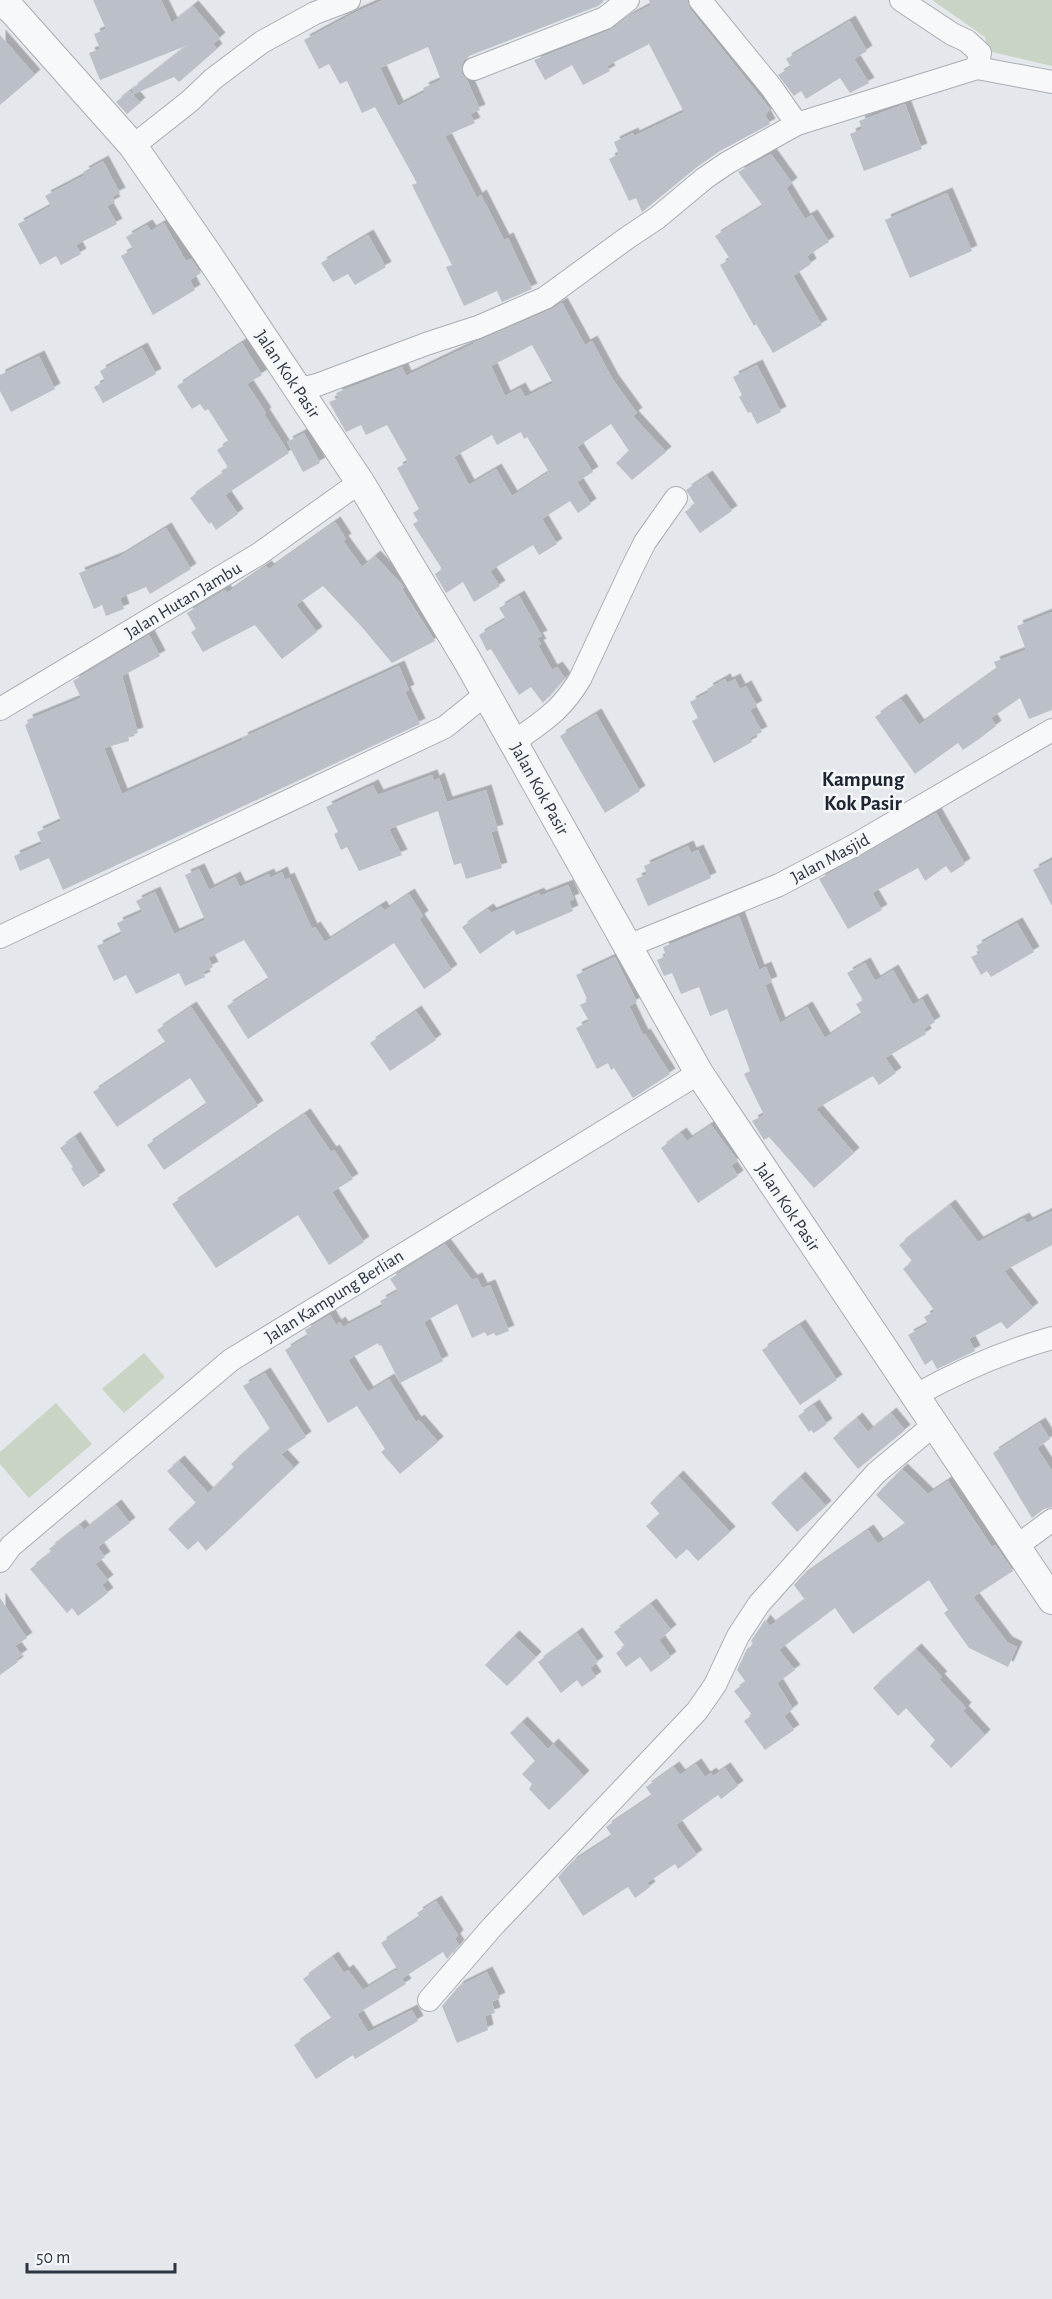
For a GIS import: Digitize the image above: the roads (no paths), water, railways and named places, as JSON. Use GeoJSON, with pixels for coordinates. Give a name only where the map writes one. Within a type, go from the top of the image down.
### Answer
{"type":"FeatureCollection","features":[{"type":"Feature","properties":{"kind":"street"},"geometry":{"type":"LineString","coordinates":[[133,146],[190,101],[213,79],[262,42],[315,13],[349,0]]}},
{"type":"Feature","properties":{"kind":"street"},"geometry":{"type":"LineString","coordinates":[[474,69],[605,18],[628,0]]}},
{"type":"Feature","properties":{"kind":"street"},"geometry":{"type":"LineString","coordinates":[[700,0],[764,78],[796,124]]}},
{"type":"Feature","properties":{"kind":"street"},"geometry":{"type":"LineString","coordinates":[[901,0],[952,34],[967,41],[980,53],[977,68]]}},
{"type":"Feature","properties":{"kind":"street","name":"Jalan Kok Pasir"},"geometry":{"type":"LineString","coordinates":[[4,9],[133,146],[360,482],[514,742],[699,1073],[1052,1600]]}},
{"type":"Feature","properties":{"kind":"street"},"geometry":{"type":"LineString","coordinates":[[297,390],[317,385],[478,327],[545,298],[657,218],[705,177],[796,124],[977,68],[1052,82]]}},
{"type":"Feature","properties":{"kind":"street","name":"Jalan Hutan Jambu"},"geometry":{"type":"LineString","coordinates":[[4,704],[259,554],[360,482]]}},
{"type":"Feature","properties":{"kind":"street"},"geometry":{"type":"LineString","coordinates":[[514,742],[556,712],[569,698],[641,550],[676,498]]}},
{"type":"Feature","properties":{"kind":"street"},"geometry":{"type":"LineString","coordinates":[[0,937],[446,727],[486,694]]}},
{"type":"Feature","properties":{"kind":"street","name":"Jalan Masjid"},"geometry":{"type":"LineString","coordinates":[[628,946],[779,885],[855,845],[1052,730]]}},
{"type":"Feature","properties":{"kind":"street","name":"Jalan Kampung Berlian"},"geometry":{"type":"LineString","coordinates":[[4,1546],[231,1360],[699,1073]]}},
{"type":"Feature","properties":{"kind":"street"},"geometry":{"type":"LineString","coordinates":[[916,1395],[960,1371],[995,1356],[1052,1338]]}},
{"type":"Feature","properties":{"kind":"street"},"geometry":{"type":"LineString","coordinates":[[429,2000],[493,1926],[697,1711],[715,1685],[729,1651],[759,1604],[876,1473],[935,1424]]}},
{"type":"Feature","properties":{"kind":"street"},"geometry":{"type":"LineString","coordinates":[[1017,1546],[1052,1520]]}},
{"type":"Feature","properties":{"kind":"district","name":"Kampung Kok Pasir"},"geometry":{"type":"Point","coordinates":[863,791]}}]}
